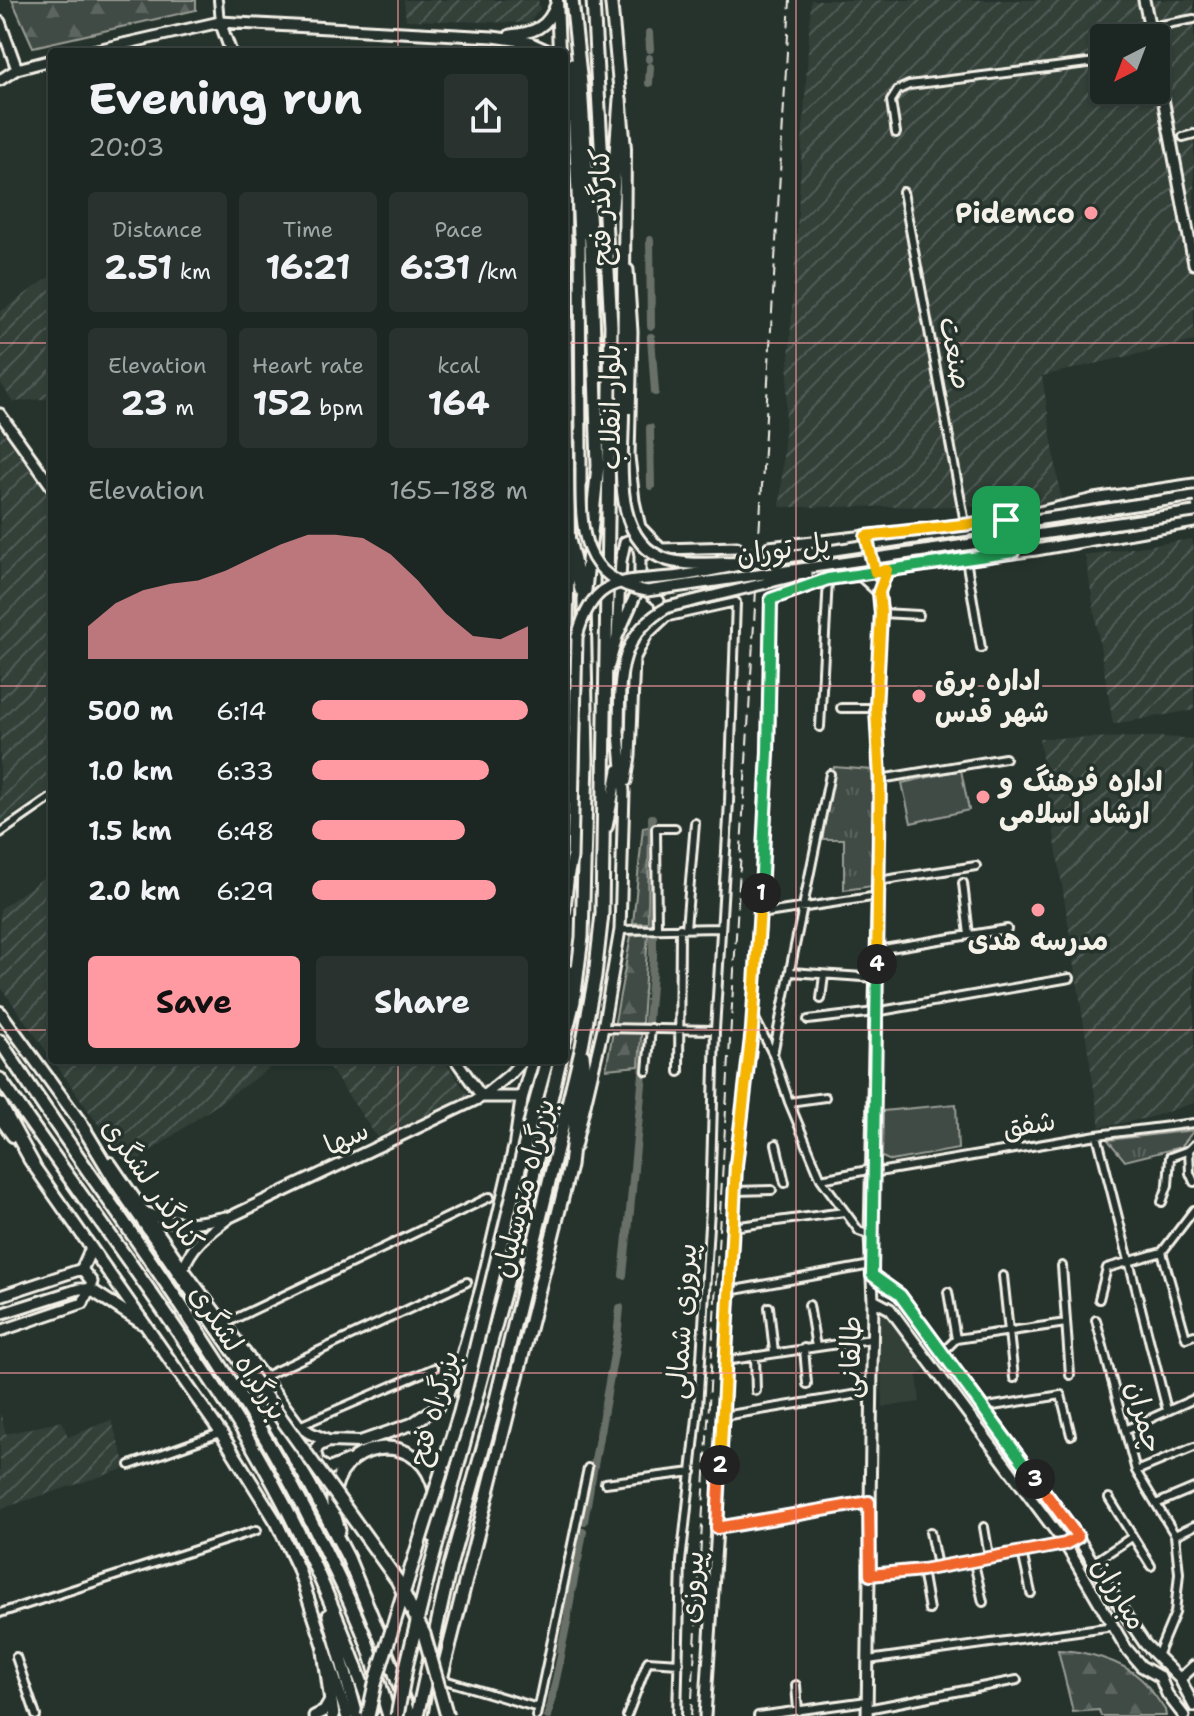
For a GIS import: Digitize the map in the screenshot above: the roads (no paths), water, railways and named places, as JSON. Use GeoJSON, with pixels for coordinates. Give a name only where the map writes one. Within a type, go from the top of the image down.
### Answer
{"type":"FeatureCollection","features":[{"type":"Feature","properties":{"kind":"highway"},"geometry":{"type":"LineString","coordinates":[[568,1026],[582,937],[587,760],[584,600],[598,466],[591,246],[581,84],[572,0]]}},
{"type":"Feature","properties":{"kind":"highway","name":"بزرگراه متوسلیان"},"geometry":{"type":"LineString","coordinates":[[417,1716],[450,1566],[493,1412],[582,1046],[599,945],[605,838],[611,325],[593,0]]}},
{"type":"Feature","properties":{"kind":"highway"},"geometry":{"type":"LineString","coordinates":[[574,32],[572,58],[580,235]]}},
{"type":"Feature","properties":{"kind":"highway"},"geometry":{"type":"LineString","coordinates":[[608,248],[620,99]]}},
{"type":"Feature","properties":{"kind":"highway"},"geometry":{"type":"LineString","coordinates":[[569,540],[584,600]]}},
{"type":"Feature","properties":{"kind":"highway"},"geometry":{"type":"LineString","coordinates":[[568,987],[582,937]]}},
{"type":"Feature","properties":{"kind":"highway","name":"بزرگراه لشگری"},"geometry":{"type":"LineString","coordinates":[[0,1041],[61,1135],[197,1327],[249,1409],[303,1505],[349,1599],[368,1646],[389,1716]]}},
{"type":"Feature","properties":{"kind":"highway"},"geometry":{"type":"LineString","coordinates":[[435,1716],[441,1679],[570,1166],[575,1116],[585,1072],[582,1046]]}},
{"type":"Feature","properties":{"kind":"highway","name":"بزرگراه فتح"},"geometry":{"type":"LineString","coordinates":[[370,1716],[388,1642],[460,1412],[546,1064]]}},
{"type":"Feature","properties":{"kind":"highway","name":"بزرگراه متوسلیان"},"geometry":{"type":"LineString","coordinates":[[429,1573],[517,1245],[559,1064]]}},
{"type":"Feature","properties":{"kind":"highway","name":"بزرگراه لشگری"},"geometry":{"type":"LineString","coordinates":[[0,1079],[129,1260],[231,1411],[292,1519],[351,1650],[370,1716]]}},
{"type":"Feature","properties":{"kind":"highway"},"geometry":{"type":"LineString","coordinates":[[0,1104],[33,1164]]}},
{"type":"Feature","properties":{"kind":"highway"},"geometry":{"type":"LineString","coordinates":[[81,1124],[118,1185],[256,1376],[397,1580],[424,1634],[447,1716]]}},
{"type":"Feature","properties":{"kind":"highway"},"geometry":{"type":"LineString","coordinates":[[256,1376],[262,1403],[348,1558],[395,1673],[409,1716]]}},
{"type":"Feature","properties":{"kind":"highway"},"geometry":{"type":"LineString","coordinates":[[348,1558],[332,1501],[336,1482],[348,1461],[371,1449],[397,1449],[410,1455],[428,1472],[437,1509],[429,1573],[397,1716]]}},
{"type":"Feature","properties":{"kind":"highway"},"geometry":{"type":"LineString","coordinates":[[321,1584],[357,1716]]}},
{"type":"Feature","properties":{"kind":"highway"},"geometry":{"type":"LineString","coordinates":[[324,1651],[333,1716]]}},
{"type":"Feature","properties":{"kind":"main road"},"geometry":{"type":"LineString","coordinates":[[557,0],[559,48]]}},
{"type":"Feature","properties":{"kind":"main road","name":"کنارگذر فتح"},"geometry":{"type":"LineString","coordinates":[[611,0],[625,148],[623,413]]}},
{"type":"Feature","properties":{"kind":"main road"},"geometry":{"type":"LineString","coordinates":[[568,409],[568,596]]}},
{"type":"Feature","properties":{"kind":"main road","name":"پل توران"},"geometry":{"type":"LineString","coordinates":[[623,413],[624,504],[628,522],[636,536],[656,555],[668,560],[748,563]]}},
{"type":"Feature","properties":{"kind":"main road","name":"کنارگذر لشگری"},"geometry":{"type":"LineString","coordinates":[[0,1012],[224,1324],[256,1376],[299,1426],[328,1441],[360,1442],[412,1424],[437,1407],[448,1392],[463,1353],[485,1274],[532,1064]]}},
{"type":"Feature","properties":{"kind":"main road"},"geometry":{"type":"LineString","coordinates":[[533,1111],[539,1064]]}},
{"type":"Feature","properties":{"kind":"main road"},"geometry":{"type":"LineString","coordinates":[[0,1118],[221,1433],[277,1523],[298,1568],[347,1716]]}},
{"type":"Feature","properties":{"kind":"main road"},"geometry":{"type":"LineString","coordinates":[[82,1269],[91,1249]]}},
{"type":"Feature","properties":{"kind":"main road"},"geometry":{"type":"LineString","coordinates":[[90,1289],[147,1326]]}},
{"type":"Feature","properties":{"kind":"main road"},"geometry":{"type":"LineString","coordinates":[[328,1441],[318,1446],[315,1452],[318,1463],[329,1469],[348,1461]]}},
{"type":"Feature","properties":{"kind":"street"},"geometry":{"type":"LineString","coordinates":[[218,0],[220,22],[230,48]]}},
{"type":"Feature","properties":{"kind":"street"},"geometry":{"type":"LineString","coordinates":[[493,37],[537,30],[552,17],[557,0]]}},
{"type":"Feature","properties":{"kind":"street"},"geometry":{"type":"LineString","coordinates":[[1144,0],[1149,24]]}},
{"type":"Feature","properties":{"kind":"street"},"geometry":{"type":"LineString","coordinates":[[1170,27],[1194,19]]}},
{"type":"Feature","properties":{"kind":"street"},"geometry":{"type":"LineString","coordinates":[[0,22],[17,69]]}},
{"type":"Feature","properties":{"kind":"street"},"geometry":{"type":"LineString","coordinates":[[106,48],[220,22],[493,37],[529,42],[542,48]]}},
{"type":"Feature","properties":{"kind":"street"},"geometry":{"type":"LineString","coordinates":[[0,80],[17,69],[48,61]]}},
{"type":"Feature","properties":{"kind":"street"},"geometry":{"type":"LineString","coordinates":[[896,133],[891,101],[898,90],[909,85],[1090,63]]}},
{"type":"Feature","properties":{"kind":"street"},"geometry":{"type":"LineString","coordinates":[[1164,104],[1194,264]]}},
{"type":"Feature","properties":{"kind":"street"},"geometry":{"type":"LineString","coordinates":[[1183,137],[1194,134]]}},
{"type":"Feature","properties":{"kind":"street","name":"صنعت"},"geometry":{"type":"LineString","coordinates":[[903,192],[965,523]]}},
{"type":"Feature","properties":{"kind":"street","name":"پل توران"},"geometry":{"type":"LineString","coordinates":[[580,235],[583,535],[592,558],[600,567],[631,588],[667,590],[1194,512]]}},
{"type":"Feature","properties":{"kind":"street","name":"بلوار انقلاب"},"geometry":{"type":"LineString","coordinates":[[626,257],[632,298],[629,456],[634,501],[640,527],[650,541],[661,549]]}},
{"type":"Feature","properties":{"kind":"street"},"geometry":{"type":"LineString","coordinates":[[0,414],[48,481]]}},
{"type":"Feature","properties":{"kind":"street"},"geometry":{"type":"LineString","coordinates":[[769,548],[1006,520],[1094,499],[1194,484]]}},
{"type":"Feature","properties":{"kind":"street","name":"پل توران"},"geometry":{"type":"LineString","coordinates":[[568,878],[572,858],[577,637],[590,606],[610,586],[624,580],[685,576],[748,563],[1194,496]]}},
{"type":"Feature","properties":{"kind":"street"},"geometry":{"type":"LineString","coordinates":[[1006,520],[1013,552]]}},
{"type":"Feature","properties":{"kind":"street"},"geometry":{"type":"LineString","coordinates":[[820,727],[828,579],[1194,522]]}},
{"type":"Feature","properties":{"kind":"street"},"geometry":{"type":"LineString","coordinates":[[866,538],[875,572]]}},
{"type":"Feature","properties":{"kind":"street"},"geometry":{"type":"LineString","coordinates":[[605,680],[617,637],[640,585],[639,548],[630,540],[625,542],[621,561],[617,637]]}},
{"type":"Feature","properties":{"kind":"street"},"geometry":{"type":"LineString","coordinates":[[640,556],[661,549],[736,549]]}},
{"type":"Feature","properties":{"kind":"street"},"geometry":{"type":"LineString","coordinates":[[966,559],[981,648]]}},
{"type":"Feature","properties":{"kind":"street"},"geometry":{"type":"LineString","coordinates":[[624,792],[619,761],[621,672],[630,643],[655,614],[668,607],[777,582],[830,566]]}},
{"type":"Feature","properties":{"kind":"street","name":"طالقانی"},"geometry":{"type":"LineString","coordinates":[[867,1709],[873,1300],[870,1235],[880,779],[876,708],[881,613],[879,592],[887,570]]}},
{"type":"Feature","properties":{"kind":"street"},"geometry":{"type":"LineString","coordinates":[[860,575],[879,592]]}},
{"type":"Feature","properties":{"kind":"street","name":"پیروزی"},"geometry":{"type":"LineString","coordinates":[[705,1716],[734,1191],[760,914],[771,599],[828,579]]}},
{"type":"Feature","properties":{"kind":"street"},"geometry":{"type":"LineString","coordinates":[[570,1166],[603,1028],[620,930],[624,792],[630,756],[634,659],[647,634],[664,618],[736,602],[736,583],[640,585]]}},
{"type":"Feature","properties":{"kind":"street"},"geometry":{"type":"LineString","coordinates":[[640,585],[659,601],[664,618]]}},
{"type":"Feature","properties":{"kind":"street","name":"پیروزی شمالی"},"geometry":{"type":"LineString","coordinates":[[677,1716],[681,1562],[692,1472],[710,1209],[719,928],[729,802],[736,602]]}},
{"type":"Feature","properties":{"kind":"street"},"geometry":{"type":"LineString","coordinates":[[881,613],[919,615]]}},
{"type":"Feature","properties":{"kind":"street"},"geometry":{"type":"LineString","coordinates":[[841,708],[876,708]]}},
{"type":"Feature","properties":{"kind":"street"},"geometry":{"type":"LineString","coordinates":[[880,779],[1005,758]]}},
{"type":"Feature","properties":{"kind":"street"},"geometry":{"type":"LineString","coordinates":[[605,838],[619,761]]}},
{"type":"Feature","properties":{"kind":"street"},"geometry":{"type":"LineString","coordinates":[[773,1054],[830,774]]}},
{"type":"Feature","properties":{"kind":"street"},"geometry":{"type":"LineString","coordinates":[[0,833],[48,800]]}},
{"type":"Feature","properties":{"kind":"street"},"geometry":{"type":"LineString","coordinates":[[679,1072],[683,928],[695,823]]}},
{"type":"Feature","properties":{"kind":"street"},"geometry":{"type":"LineString","coordinates":[[657,928],[656,828],[675,828]]}},
{"type":"Feature","properties":{"kind":"street"},"geometry":{"type":"LineString","coordinates":[[878,881],[976,866]]}},
{"type":"Feature","properties":{"kind":"street"},"geometry":{"type":"LineString","coordinates":[[963,883],[969,935]]}},
{"type":"Feature","properties":{"kind":"street"},"geometry":{"type":"LineString","coordinates":[[760,914],[878,896]]}},
{"type":"Feature","properties":{"kind":"street"},"geometry":{"type":"LineString","coordinates":[[620,930],[719,928]]}},
{"type":"Feature","properties":{"kind":"street"},"geometry":{"type":"LineString","coordinates":[[877,950],[1007,929]]}},
{"type":"Feature","properties":{"kind":"street"},"geometry":{"type":"LineString","coordinates":[[791,972],[877,978]]}},
{"type":"Feature","properties":{"kind":"street"},"geometry":{"type":"LineString","coordinates":[[821,999],[824,975]]}},
{"type":"Feature","properties":{"kind":"street"},"geometry":{"type":"LineString","coordinates":[[808,1020],[875,1012],[1070,978]]}},
{"type":"Feature","properties":{"kind":"street"},"geometry":{"type":"LineString","coordinates":[[753,1014],[773,1054],[821,1179],[859,1231],[870,1235]]}},
{"type":"Feature","properties":{"kind":"street"},"geometry":{"type":"LineString","coordinates":[[603,1028],[715,1030]]}},
{"type":"Feature","properties":{"kind":"street"},"geometry":{"type":"LineString","coordinates":[[647,1071],[651,1028]]}},
{"type":"Feature","properties":{"kind":"street"},"geometry":{"type":"LineString","coordinates":[[459,1064],[482,1097]]}},
{"type":"Feature","properties":{"kind":"street","name":"سها"},"geometry":{"type":"LineString","coordinates":[[230,1217],[482,1097],[519,1064]]}},
{"type":"Feature","properties":{"kind":"street","name":"سها"},"geometry":{"type":"LineString","coordinates":[[482,1097],[522,1097]]}},
{"type":"Feature","properties":{"kind":"street"},"geometry":{"type":"LineString","coordinates":[[789,1102],[825,1097]]}},
{"type":"Feature","properties":{"kind":"street","name":"شفق"},"geometry":{"type":"LineString","coordinates":[[821,1179],[1097,1135],[1194,1123]]}},
{"type":"Feature","properties":{"kind":"street"},"geometry":{"type":"LineString","coordinates":[[1097,1135],[1167,1410]]}},
{"type":"Feature","properties":{"kind":"street"},"geometry":{"type":"LineString","coordinates":[[776,1144],[785,1183]]}},
{"type":"Feature","properties":{"kind":"street"},"geometry":{"type":"LineString","coordinates":[[1162,1202],[1168,1185],[1170,1157],[1192,1148],[1190,1173],[1194,1182]]}},
{"type":"Feature","properties":{"kind":"street"},"geometry":{"type":"LineString","coordinates":[[734,1191],[772,1190]]}},
{"type":"Feature","properties":{"kind":"street"},"geometry":{"type":"LineString","coordinates":[[224,1324],[490,1197]]}},
{"type":"Feature","properties":{"kind":"street"},"geometry":{"type":"LineString","coordinates":[[1099,1299],[1107,1268],[1162,1252],[1194,1210]]}},
{"type":"Feature","properties":{"kind":"street"},"geometry":{"type":"LineString","coordinates":[[145,1212],[169,1223],[187,1225],[230,1217]]}},
{"type":"Feature","properties":{"kind":"street"},"geometry":{"type":"LineString","coordinates":[[732,1227],[844,1212]]}},
{"type":"Feature","properties":{"kind":"street"},"geometry":{"type":"LineString","coordinates":[[183,1269],[189,1253],[199,1241],[230,1217]]}},
{"type":"Feature","properties":{"kind":"street"},"geometry":{"type":"LineString","coordinates":[[1162,1252],[1186,1338],[1194,1335]]}},
{"type":"Feature","properties":{"kind":"street"},"geometry":{"type":"LineString","coordinates":[[1062,1266],[1070,1375]]}},
{"type":"Feature","properties":{"kind":"street"},"geometry":{"type":"LineString","coordinates":[[0,1284],[3,1295],[82,1269],[92,1282],[83,1303],[0,1331]]}},
{"type":"Feature","properties":{"kind":"street"},"geometry":{"type":"LineString","coordinates":[[728,1291],[872,1270]]}},
{"type":"Feature","properties":{"kind":"street","name":"مبارزان"},"geometry":{"type":"LineString","coordinates":[[872,1270],[900,1295],[1078,1537],[1130,1622],[1157,1657],[1180,1679]]}},
{"type":"Feature","properties":{"kind":"street"},"geometry":{"type":"LineString","coordinates":[[1003,1276],[1014,1378]]}},
{"type":"Feature","properties":{"kind":"street"},"geometry":{"type":"LineString","coordinates":[[256,1376],[467,1282]]}},
{"type":"Feature","properties":{"kind":"street"},"geometry":{"type":"LineString","coordinates":[[0,1314],[79,1289],[90,1289]]}},
{"type":"Feature","properties":{"kind":"street"},"geometry":{"type":"LineString","coordinates":[[948,1292],[956,1339]]}},
{"type":"Feature","properties":{"kind":"street"},"geometry":{"type":"LineString","coordinates":[[890,1309],[900,1295]]}},
{"type":"Feature","properties":{"kind":"street","name":"مبارزان"},"geometry":{"type":"LineString","coordinates":[[873,1300],[890,1309],[1065,1544],[1126,1648],[1141,1666],[1160,1677],[1167,1694],[1182,1713]]}},
{"type":"Feature","properties":{"kind":"street"},"geometry":{"type":"LineString","coordinates":[[809,1305],[816,1347]]}},
{"type":"Feature","properties":{"kind":"street"},"geometry":{"type":"LineString","coordinates":[[769,1307],[774,1352]]}},
{"type":"Feature","properties":{"kind":"street","name":"چمران"},"geometry":{"type":"LineString","coordinates":[[1096,1320],[1136,1471],[1175,1535],[1179,1573],[1175,1613],[1157,1657]]}},
{"type":"Feature","properties":{"kind":"street"},"geometry":{"type":"LineString","coordinates":[[942,1353],[956,1339],[1066,1323]]}},
{"type":"Feature","properties":{"kind":"street"},"geometry":{"type":"LineString","coordinates":[[725,1361],[871,1339]]}},
{"type":"Feature","properties":{"kind":"street"},"geometry":{"type":"LineString","coordinates":[[804,1348],[807,1384]]}},
{"type":"Feature","properties":{"kind":"street"},"geometry":{"type":"LineString","coordinates":[[755,1356],[756,1391]]}},
{"type":"Feature","properties":{"kind":"street"},"geometry":{"type":"LineString","coordinates":[[299,1426],[434,1368]]}},
{"type":"Feature","properties":{"kind":"street"},"geometry":{"type":"LineString","coordinates":[[723,1416],[871,1392]]}},
{"type":"Feature","properties":{"kind":"street"},"geometry":{"type":"LineString","coordinates":[[981,1408],[1061,1395],[1071,1435]]}},
{"type":"Feature","properties":{"kind":"street"},"geometry":{"type":"LineString","coordinates":[[1125,1430],[1194,1399]]}},
{"type":"Feature","properties":{"kind":"street"},"geometry":{"type":"LineString","coordinates":[[130,1465],[221,1433]]}},
{"type":"Feature","properties":{"kind":"street"},"geometry":{"type":"LineString","coordinates":[[1136,1471],[1194,1447]]}},
{"type":"Feature","properties":{"kind":"street"},"geometry":{"type":"LineString","coordinates":[[536,1716],[588,1468]]}},
{"type":"Feature","properties":{"kind":"street"},"geometry":{"type":"LineString","coordinates":[[605,1483],[692,1472]]}},
{"type":"Feature","properties":{"kind":"street"},"geometry":{"type":"LineString","coordinates":[[1156,1504],[1194,1488]]}},
{"type":"Feature","properties":{"kind":"street"},"geometry":{"type":"LineString","coordinates":[[1109,1498],[1151,1566]]}},
{"type":"Feature","properties":{"kind":"street"},"geometry":{"type":"LineString","coordinates":[[717,1528],[869,1502]]}},
{"type":"Feature","properties":{"kind":"street"},"geometry":{"type":"LineString","coordinates":[[1175,1535],[1194,1526]]}},
{"type":"Feature","properties":{"kind":"street"},"geometry":{"type":"LineString","coordinates":[[984,1527],[989,1556]]}},
{"type":"Feature","properties":{"kind":"street"},"geometry":{"type":"LineString","coordinates":[[0,1613],[257,1530]]}},
{"type":"Feature","properties":{"kind":"street"},"geometry":{"type":"LineString","coordinates":[[930,1532],[937,1566]]}},
{"type":"Feature","properties":{"kind":"street"},"geometry":{"type":"LineString","coordinates":[[870,1575],[922,1570],[1022,1552],[1065,1544],[1078,1537]]}},
{"type":"Feature","properties":{"kind":"street"},"geometry":{"type":"LineString","coordinates":[[1093,1563],[1132,1537]]}},
{"type":"Feature","properties":{"kind":"street"},"geometry":{"type":"LineString","coordinates":[[1022,1552],[1031,1593]]}},
{"type":"Feature","properties":{"kind":"street"},"geometry":{"type":"LineString","coordinates":[[973,1559],[983,1602]]}},
{"type":"Feature","properties":{"kind":"street"},"geometry":{"type":"LineString","coordinates":[[922,1570],[929,1610]]}},
{"type":"Feature","properties":{"kind":"street"},"geometry":{"type":"LineString","coordinates":[[868,1660],[1115,1626]]}},
{"type":"Feature","properties":{"kind":"street"},"geometry":{"type":"LineString","coordinates":[[16,1657],[36,1716]]}},
{"type":"Feature","properties":{"kind":"street"},"geometry":{"type":"LineString","coordinates":[[627,1716],[650,1660],[679,1663]]}},
{"type":"Feature","properties":{"kind":"street"},"geometry":{"type":"LineString","coordinates":[[1182,1713],[1190,1712],[1194,1707],[1180,1679],[1194,1666]]}},
{"type":"Feature","properties":{"kind":"street"},"geometry":{"type":"LineString","coordinates":[[1160,1677],[1162,1673],[1170,1671]]}},
{"type":"Feature","properties":{"kind":"street"},"geometry":{"type":"LineString","coordinates":[[441,1679],[538,1708]]}},
{"type":"Feature","properties":{"kind":"street"},"geometry":{"type":"LineString","coordinates":[[758,1716],[798,1711],[867,1709],[1017,1680]]}},
{"type":"Feature","properties":{"kind":"street"},"geometry":{"type":"LineString","coordinates":[[796,1685],[798,1711]]}},
{"type":"Feature","properties":{"kind":"street"},"geometry":{"type":"LineString","coordinates":[[314,1716],[324,1711],[331,1699]]}},
{"type":"Feature","properties":{"kind":"waterway"},"geometry":{"type":"LineString","coordinates":[[649,33],[650,49]]}},
{"type":"Feature","properties":{"kind":"waterway"},"geometry":{"type":"LineString","coordinates":[[649,83],[650,67]]}},
{"type":"Feature","properties":{"kind":"waterway"},"geometry":{"type":"LineString","coordinates":[[650,240],[651,326]]}},
{"type":"Feature","properties":{"kind":"waterway"},"geometry":{"type":"LineString","coordinates":[[651,337],[655,392]]}},
{"type":"Feature","properties":{"kind":"waterway"},"geometry":{"type":"LineString","coordinates":[[650,428],[651,486]]}},
{"type":"Feature","properties":{"kind":"waterway"},"geometry":{"type":"LineString","coordinates":[[652,818],[653,864]]}},
{"type":"Feature","properties":{"kind":"waterway"},"geometry":{"type":"LineString","coordinates":[[653,868],[653,896]]}},
{"type":"Feature","properties":{"kind":"waterway"},"geometry":{"type":"LineString","coordinates":[[652,925],[653,898]]}},
{"type":"Feature","properties":{"kind":"waterway"},"geometry":{"type":"LineString","coordinates":[[653,934],[653,958]]}},
{"type":"Feature","properties":{"kind":"waterway"},"geometry":{"type":"LineString","coordinates":[[648,1022],[653,961]]}},
{"type":"Feature","properties":{"kind":"waterway"},"geometry":{"type":"LineString","coordinates":[[628,1232],[646,1042]]}},
{"type":"Feature","properties":{"kind":"waterway"},"geometry":{"type":"LineString","coordinates":[[623,1275],[627,1236]]}},
{"type":"Feature","properties":{"kind":"waterway"},"geometry":{"type":"LineString","coordinates":[[618,1328],[620,1308]]}},
{"type":"Feature","properties":{"kind":"waterway"},"geometry":{"type":"LineString","coordinates":[[591,1482],[618,1332]]}},
{"type":"Feature","properties":{"kind":"waterway"},"geometry":{"type":"LineString","coordinates":[[584,1521],[590,1487]]}},
{"type":"Feature","properties":{"kind":"waterway"},"geometry":{"type":"LineString","coordinates":[[578,1560],[583,1532]]}},
{"type":"Feature","properties":{"kind":"waterway"},"geometry":{"type":"LineString","coordinates":[[572,1590],[577,1563]]}},
{"type":"Feature","properties":{"kind":"waterway"},"geometry":{"type":"LineString","coordinates":[[568,1614],[571,1595]]}},
{"type":"Feature","properties":{"kind":"waterway"},"geometry":{"type":"LineString","coordinates":[[561,1651],[568,1617]]}},
{"type":"Feature","properties":{"kind":"waterway"},"geometry":{"type":"LineString","coordinates":[[548,1716],[561,1656]]}},
{"type":"Feature","properties":{"kind":"tunnel"},"geometry":{"type":"LineString","coordinates":[[736,551],[769,550]]}},
{"type":"Feature","properties":{"kind":"railway"},"geometry":{"type":"LineString","coordinates":[[691,1716],[790,0]]}},
{"type":"Feature","properties":{"kind":"place","name":"Pidemco"},"geometry":{"type":"Point","coordinates":[1091,213]}},
{"type":"Feature","properties":{"kind":"place","name":"اداره برق شهر قدس"},"geometry":{"type":"Point","coordinates":[919,696]}},
{"type":"Feature","properties":{"kind":"place","name":"اداره فرهنگ و ارشاد اسلامی"},"geometry":{"type":"Point","coordinates":[983,797]}},
{"type":"Feature","properties":{"kind":"place","name":"مدرسه هدی"},"geometry":{"type":"Point","coordinates":[1038,910]}}]}
